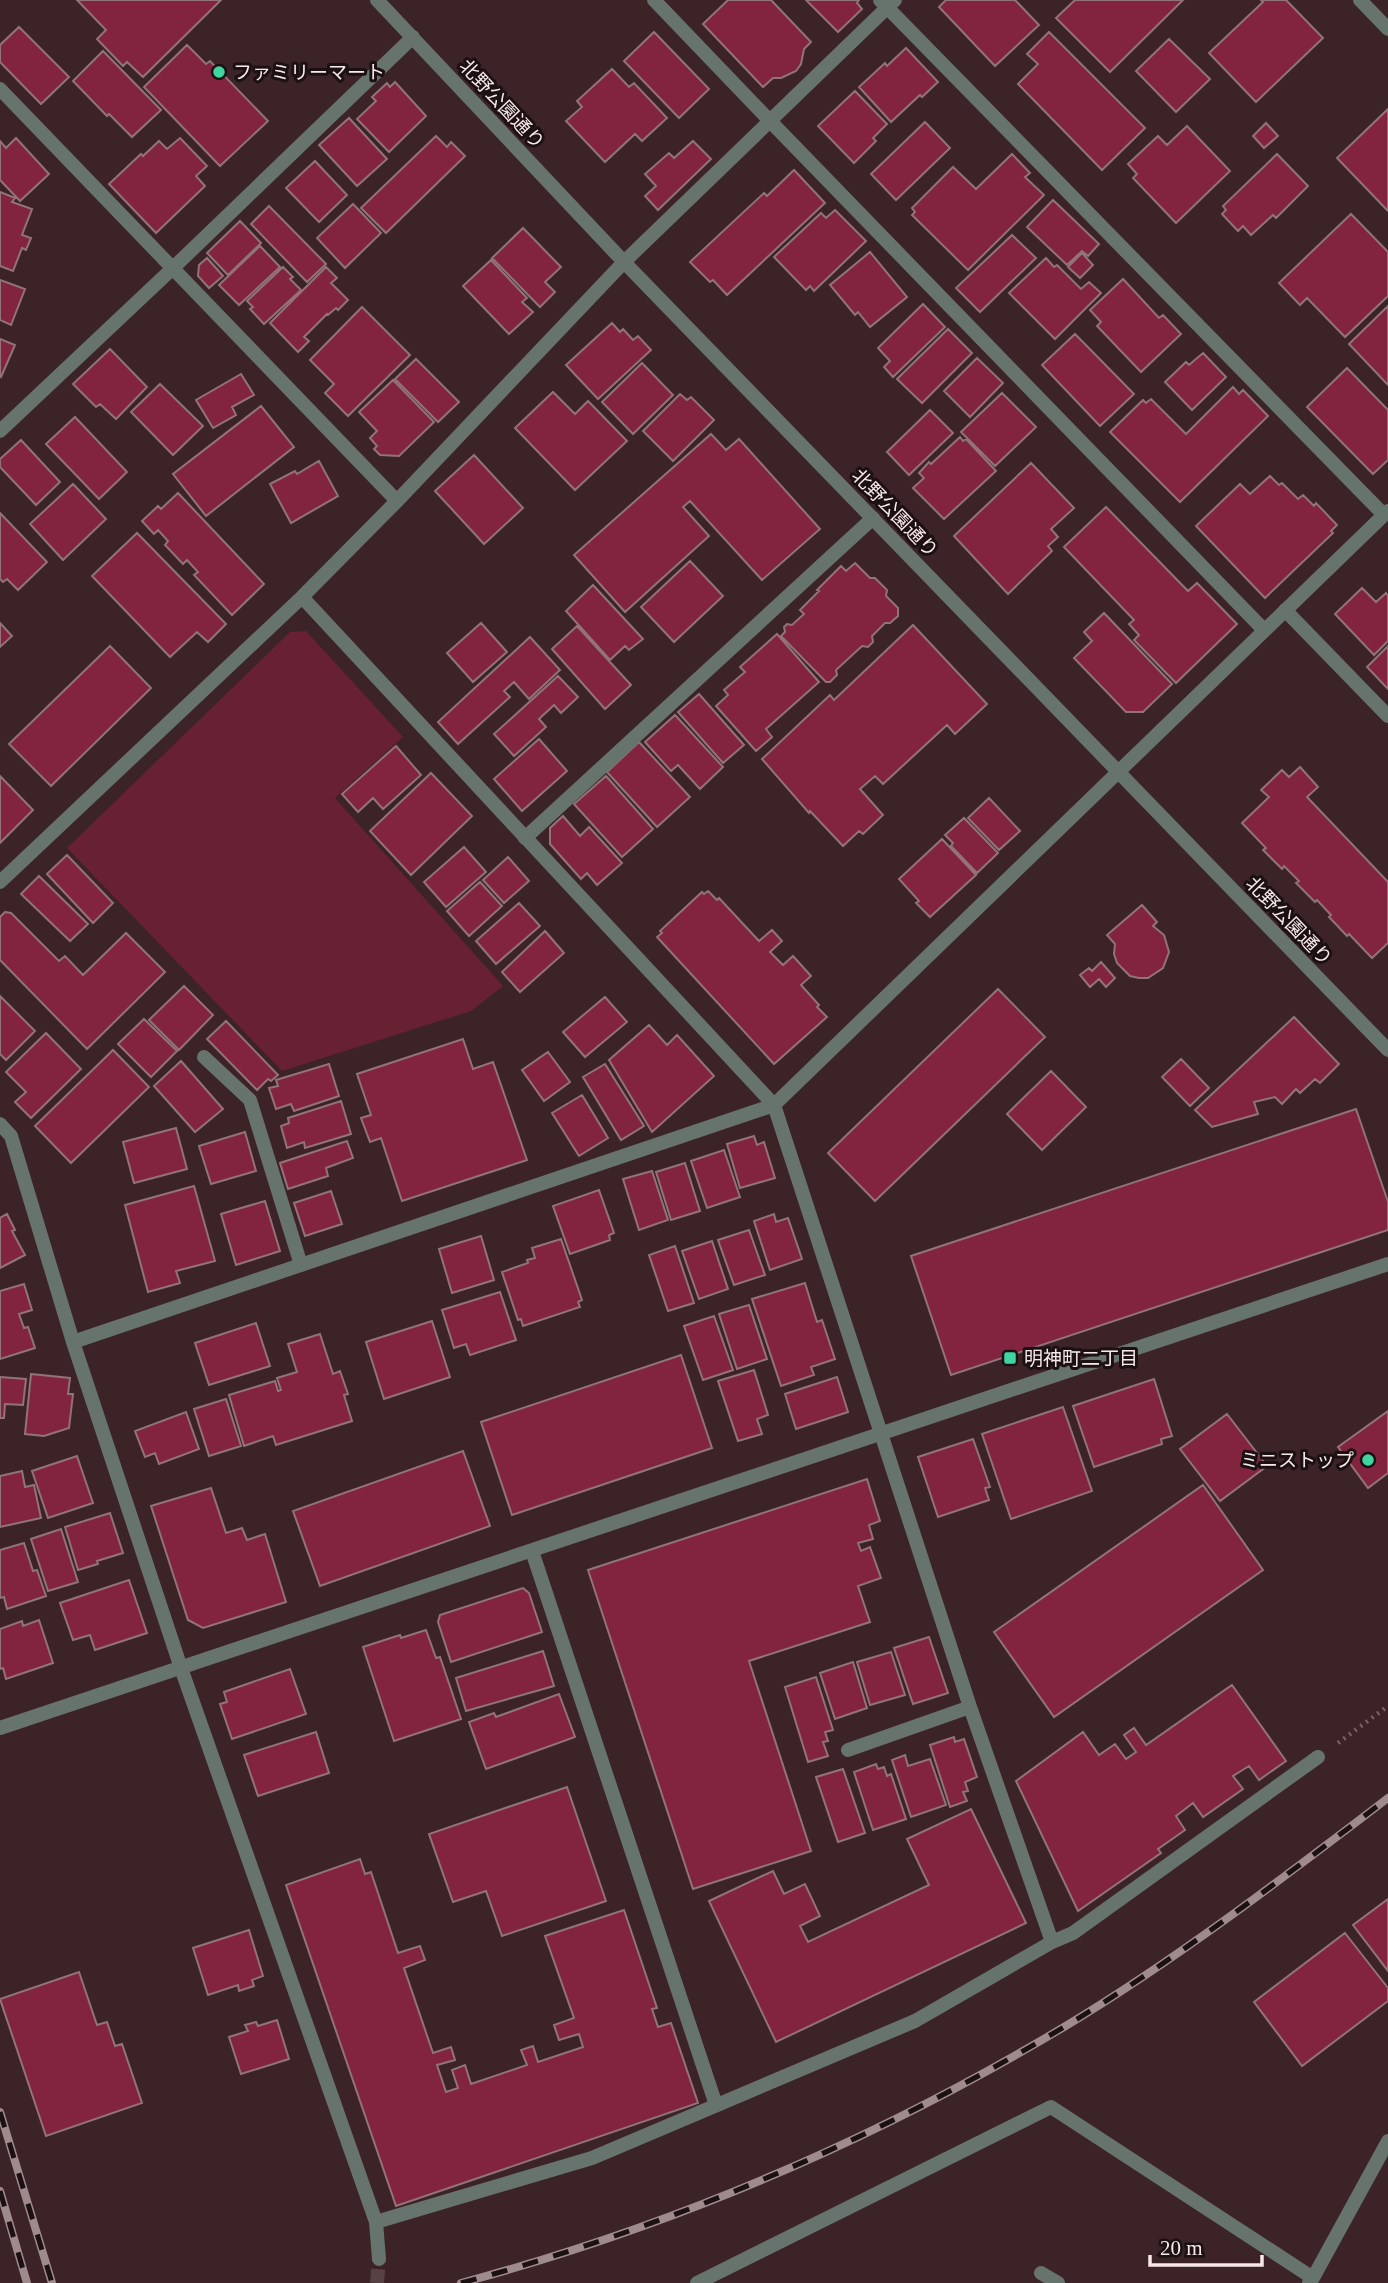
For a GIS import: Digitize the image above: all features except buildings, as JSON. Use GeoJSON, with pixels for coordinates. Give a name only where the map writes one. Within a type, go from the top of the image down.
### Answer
{"type":"FeatureCollection","features":[{"type":"Feature","properties":{"kind":"street","name":"北野公園通り"},"geometry":{"type":"LineString","coordinates":[[377,0],[624,262],[1388,1050]]}},
{"type":"Feature","properties":{"kind":"street"},"geometry":{"type":"LineString","coordinates":[[654,0],[1264,630]]}},
{"type":"Feature","properties":{"kind":"street"},"geometry":{"type":"LineString","coordinates":[[1360,0],[1388,29]]}},
{"type":"Feature","properties":{"kind":"street"},"geometry":{"type":"LineString","coordinates":[[0,882],[302,597],[624,262],[770,121],[887,2],[1386,513],[774,1105],[73,1342]]}},
{"type":"Feature","properties":{"kind":"street"},"geometry":{"type":"LineString","coordinates":[[0,431],[413,37]]}},
{"type":"Feature","properties":{"kind":"street"},"geometry":{"type":"LineString","coordinates":[[0,89],[397,501]]}},
{"type":"Feature","properties":{"kind":"street"},"geometry":{"type":"LineString","coordinates":[[525,838],[873,518]]}},
{"type":"Feature","properties":{"kind":"street"},"geometry":{"type":"LineString","coordinates":[[302,597],[774,1105],[970,1707],[1052,1942]]}},
{"type":"Feature","properties":{"kind":"street"},"geometry":{"type":"LineString","coordinates":[[1285,610],[1388,716]]}},
{"type":"Feature","properties":{"kind":"street"},"geometry":{"type":"LineString","coordinates":[[204,1057],[250,1100],[301,1265]]}},
{"type":"Feature","properties":{"kind":"street"},"geometry":{"type":"LineString","coordinates":[[0,1124],[11,1136],[73,1342],[181,1668],[376,2222],[379,2259]]}},
{"type":"Feature","properties":{"kind":"street"},"geometry":{"type":"LineString","coordinates":[[0,1728],[1388,1264]]}},
{"type":"Feature","properties":{"kind":"street"},"geometry":{"type":"LineString","coordinates":[[532,1551],[716,2105]]}},
{"type":"Feature","properties":{"kind":"street"},"geometry":{"type":"LineString","coordinates":[[848,1750],[970,1707]]}},
{"type":"Feature","properties":{"kind":"street"},"geometry":{"type":"LineString","coordinates":[[376,2222],[593,2158],[915,2021],[1052,1942],[1073,1933],[1318,1757]]}},
{"type":"Feature","properties":{"kind":"street"},"geometry":{"type":"LineString","coordinates":[[697,2283],[1051,2107],[1311,2281],[1388,2141]]}},
{"type":"Feature","properties":{"kind":"street"},"geometry":{"type":"LineString","coordinates":[[1041,2273],[1058,2283]]}},
{"type":"Feature","properties":{"kind":"path"},"geometry":{"type":"LineString","coordinates":[[1318,1757],[1388,1706]]}},
{"type":"Feature","properties":{"kind":"shaded area"},"geometry":{"type":"Polygon","coordinates":[[[306,631],[403,737],[335,798],[503,986],[471,1011],[282,1071],[67,848],[290,632],[306,631]]]}},
{"type":"Feature","properties":{"kind":"tunnel"},"geometry":{"type":"LineString","coordinates":[[377,2283],[379,2259]]}},
{"type":"Feature","properties":{"kind":"railway"},"geometry":{"type":"LineString","coordinates":[[461,2283],[618,2235],[695,2207],[846,2143],[920,2107],[1064,2027],[1148,1974],[1269,1888],[1388,1798]]}},
{"type":"Feature","properties":{"kind":"railway"},"geometry":{"type":"LineString","coordinates":[[0,2112],[52,2283]]}},
{"type":"Feature","properties":{"kind":"railway"},"geometry":{"type":"LineString","coordinates":[[0,2191],[27,2283]]}},
{"type":"Feature","properties":{"kind":"place","name":"ファミリーマート"},"geometry":{"type":"Point","coordinates":[219,72]}},
{"type":"Feature","properties":{"kind":"place","name":"明神町二丁目"},"geometry":{"type":"Point","coordinates":[1010,1358]}},
{"type":"Feature","properties":{"kind":"place","name":"ミニストップ"},"geometry":{"type":"Point","coordinates":[1368,1460]}}]}
